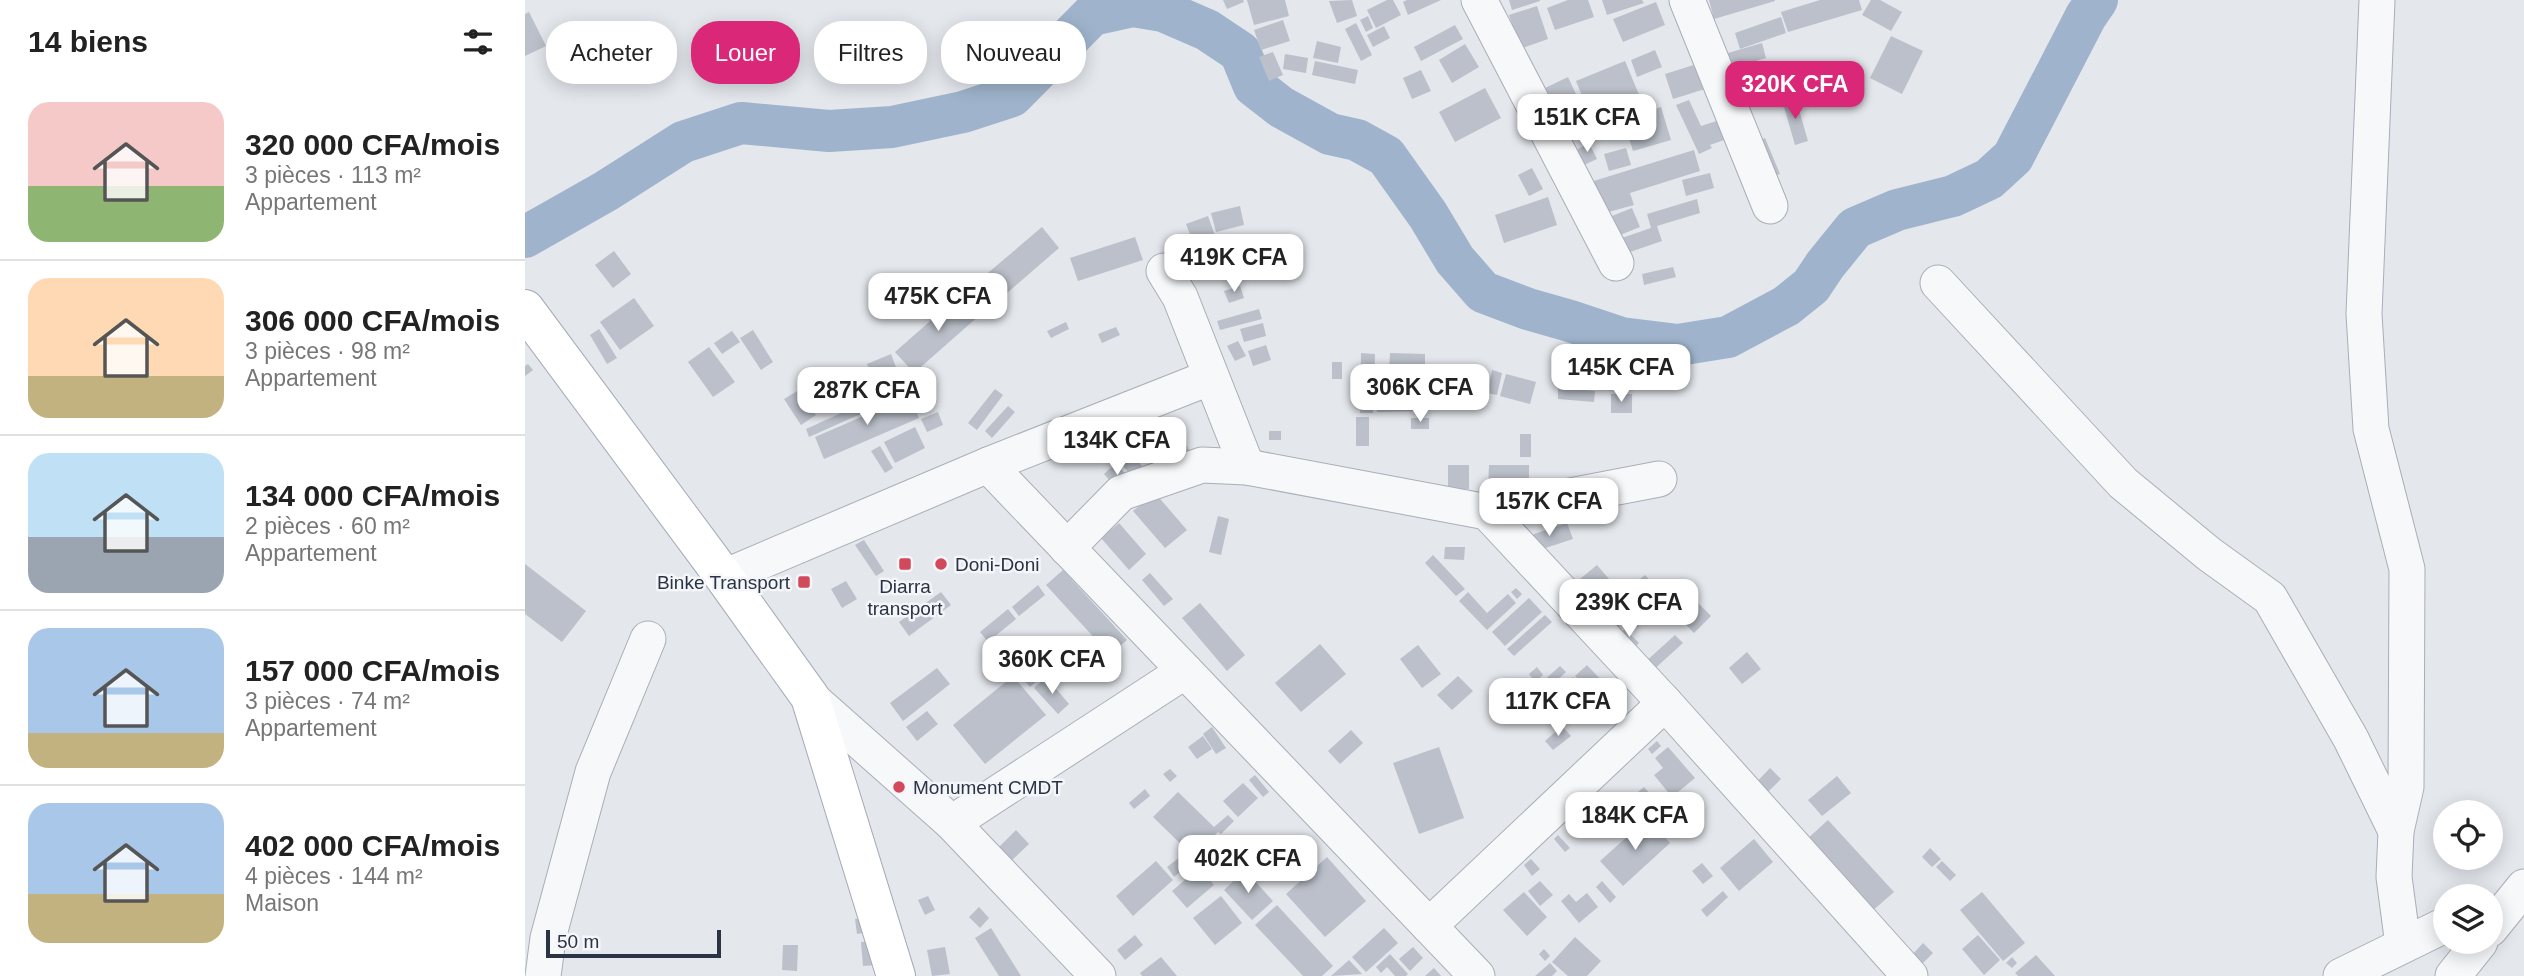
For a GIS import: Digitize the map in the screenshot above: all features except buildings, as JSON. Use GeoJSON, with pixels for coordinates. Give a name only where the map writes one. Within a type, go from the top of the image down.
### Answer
{"type":"FeatureCollection","features":[{"type":"Feature","properties":{"kind":"main road"},"geometry":{"type":"LineString","coordinates":[[525,309],[810,697],[896,976]]}},
{"type":"Feature","properties":{"kind":"street"},"geometry":{"type":"LineString","coordinates":[[1479,0],[1616,264]]}},
{"type":"Feature","properties":{"kind":"street"},"geometry":{"type":"LineString","coordinates":[[1687,0],[1770,206]]}},
{"type":"Feature","properties":{"kind":"street"},"geometry":{"type":"LineString","coordinates":[[2377,0],[2364,314],[2371,429],[2407,569],[2406,787],[2396,831],[2394,877],[2403,945]]}},
{"type":"Feature","properties":{"kind":"street"},"geometry":{"type":"LineString","coordinates":[[1164,271],[1180,297],[1247,467]]}},
{"type":"Feature","properties":{"kind":"street"},"geometry":{"type":"LineString","coordinates":[[1938,283],[2123,483],[2209,554],[2270,598],[2351,739],[2396,831]]}},
{"type":"Feature","properties":{"kind":"street"},"geometry":{"type":"LineString","coordinates":[[724,577],[988,466],[1211,377]]}},
{"type":"Feature","properties":{"kind":"street"},"geometry":{"type":"LineString","coordinates":[[1067,548],[1121,493],[1202,465],[1247,467],[1487,512],[1659,479]]}},
{"type":"Feature","properties":{"kind":"street"},"geometry":{"type":"LineString","coordinates":[[988,466],[1477,976]]}},
{"type":"Feature","properties":{"kind":"street"},"geometry":{"type":"LineString","coordinates":[[1487,512],[1665,703],[1910,976]]}},
{"type":"Feature","properties":{"kind":"street"},"geometry":{"type":"LineString","coordinates":[[543,976],[548,938],[593,772],[648,639]]}},
{"type":"Feature","properties":{"kind":"street"},"geometry":{"type":"LineString","coordinates":[[952,823],[1185,671]]}},
{"type":"Feature","properties":{"kind":"street"},"geometry":{"type":"LineString","coordinates":[[810,697],[952,823],[1080,971]]}},
{"type":"Feature","properties":{"kind":"street"},"geometry":{"type":"LineString","coordinates":[[1429,926],[1665,703]]}},
{"type":"Feature","properties":{"kind":"street"},"geometry":{"type":"LineString","coordinates":[[2503,897],[2524,887]]}},
{"type":"Feature","properties":{"kind":"street"},"geometry":{"type":"LineString","coordinates":[[2503,913],[2524,887]]}},
{"type":"Feature","properties":{"kind":"street"},"geometry":{"type":"LineString","coordinates":[[2341,976],[2433,931]]}},
{"type":"Feature","properties":{"kind":"street"},"geometry":{"type":"LineString","coordinates":[[2453,976],[2470,954]]}},
{"type":"Feature","properties":{"kind":"waterway"},"geometry":{"type":"LineString","coordinates":[[525,237],[606,191],[683,142],[741,123],[829,131],[892,127],[963,112],[1012,96],[1092,15],[1133,6],[1163,11],[1207,30],[1240,52],[1254,86],[1281,107],[1330,134],[1357,140],[1386,156],[1428,215],[1455,260],[1483,292],[1621,338],[1678,345],[1728,337],[1786,306],[1811,286],[1855,228],[1897,210],[1953,196],[1989,179],[2013,157],[2086,16],[2097,0]]}},
{"type":"Feature","properties":{"kind":"place","name":"Diarra transport"},"geometry":{"type":"Point","coordinates":[905,564]}},
{"type":"Feature","properties":{"kind":"place","name":"Doni-Doni"},"geometry":{"type":"Point","coordinates":[941,564]}},
{"type":"Feature","properties":{"kind":"place","name":"Binke Transport"},"geometry":{"type":"Point","coordinates":[804,582]}},
{"type":"Feature","properties":{"kind":"place","name":"Monument CMDT"},"geometry":{"type":"Point","coordinates":[899,787]}}]}
